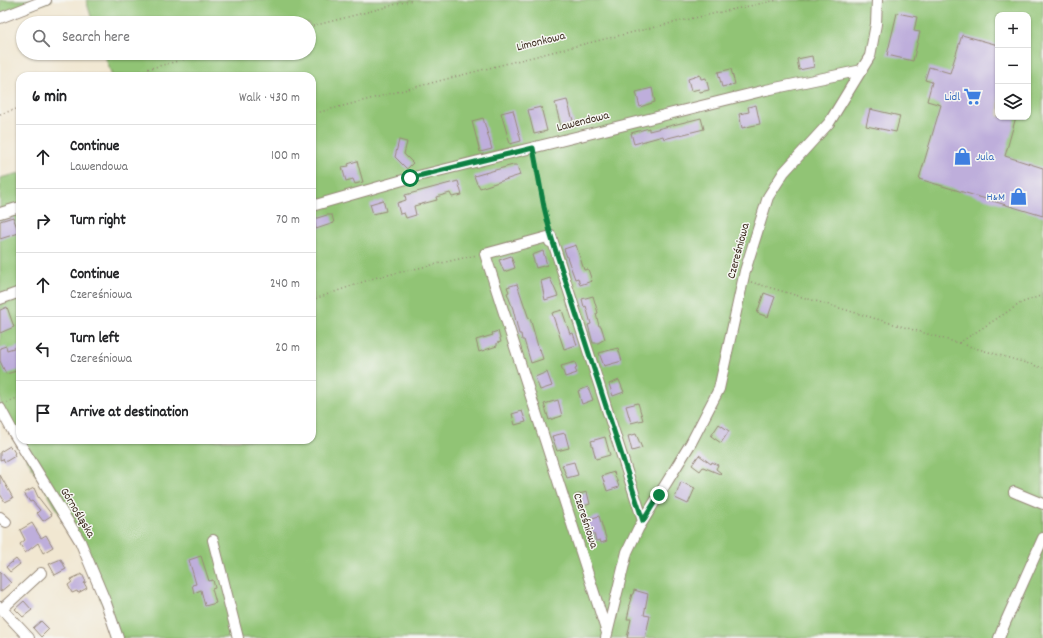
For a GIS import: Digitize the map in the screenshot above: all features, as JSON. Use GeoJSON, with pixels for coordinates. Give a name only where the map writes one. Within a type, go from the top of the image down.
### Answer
{"type":"FeatureCollection","features":[{"type":"Feature","properties":{"kind":"street"},"geometry":{"type":"LineString","coordinates":[[0,18],[46,0]]}},
{"type":"Feature","properties":{"kind":"street","name":"Czereśniowa"},"geometry":{"type":"LineString","coordinates":[[607,635],[627,552],[643,521],[691,443],[719,389],[744,280],[768,197],[784,172],[830,122],[870,56],[876,24],[877,0]]}},
{"type":"Feature","properties":{"kind":"street","name":"Lawendowa"},"geometry":{"type":"LineString","coordinates":[[316,205],[410,178],[766,90],[862,70]]}},
{"type":"Feature","properties":{"kind":"street"},"geometry":{"type":"LineString","coordinates":[[0,213],[16,208]]}},
{"type":"Feature","properties":{"kind":"street"},"geometry":{"type":"LineString","coordinates":[[485,254],[550,239],[643,521]]}},
{"type":"Feature","properties":{"kind":"street","name":"Czereśniowa"},"geometry":{"type":"LineString","coordinates":[[485,254],[607,635]]}},
{"type":"Feature","properties":{"kind":"street"},"geometry":{"type":"LineString","coordinates":[[0,299],[16,293]]}},
{"type":"Feature","properties":{"kind":"street","name":"Górnośląska"},"geometry":{"type":"LineString","coordinates":[[3,405],[16,437]]}},
{"type":"Feature","properties":{"kind":"street","name":"Górnośląska"},"geometry":{"type":"LineString","coordinates":[[20,444],[80,541],[106,603],[118,638]]}},
{"type":"Feature","properties":{"kind":"street"},"geometry":{"type":"LineString","coordinates":[[1014,492],[1043,504]]}},
{"type":"Feature","properties":{"kind":"street"},"geometry":{"type":"LineString","coordinates":[[999,638],[1043,538]]}},
{"type":"Feature","properties":{"kind":"street"},"geometry":{"type":"LineString","coordinates":[[213,540],[238,638]]}},
{"type":"Feature","properties":{"kind":"street"},"geometry":{"type":"LineString","coordinates":[[29,638],[1,608],[41,573]]}},
{"type":"Feature","properties":{"kind":"path"},"geometry":{"type":"LineString","coordinates":[[316,24],[413,0]]}},
{"type":"Feature","properties":{"kind":"path","name":"Limonkowa"},"geometry":{"type":"LineString","coordinates":[[316,113],[566,48],[778,0]]}},
{"type":"Feature","properties":{"kind":"path"},"geometry":{"type":"LineString","coordinates":[[136,72],[182,60]]}},
{"type":"Feature","properties":{"kind":"path"},"geometry":{"type":"LineString","coordinates":[[0,114],[16,109]]}},
{"type":"Feature","properties":{"kind":"path"},"geometry":{"type":"LineString","coordinates":[[533,148],[550,239]]}},
{"type":"Feature","properties":{"kind":"path"},"geometry":{"type":"LineString","coordinates":[[316,299],[374,278],[485,254]]}},
{"type":"Feature","properties":{"kind":"path"},"geometry":{"type":"LineString","coordinates":[[744,280],[1043,368]]}},
{"type":"Feature","properties":{"kind":"path"},"geometry":{"type":"LineString","coordinates":[[959,343],[1021,302],[1043,295]]}},
{"type":"Feature","properties":{"kind":"path"},"geometry":{"type":"LineString","coordinates":[[3,405],[16,399]]}},
{"type":"Feature","properties":{"kind":"green space"},"geometry":{"type":"Polygon","coordinates":[[[0,0],[52,0],[0,20],[0,0]]]}},
{"type":"Feature","properties":{"kind":"green space"},"geometry":{"type":"Polygon","coordinates":[[[86,0],[1043,0],[1043,638],[115,638],[86,558],[18,444],[316,444],[316,72],[111,72],[106,60],[316,60],[316,16],[91,16],[86,0]]]}},
{"type":"Feature","properties":{"kind":"green space"},"geometry":{"type":"Polygon","coordinates":[[[16,174],[16,440],[0,413],[0,178],[16,174]]]}},
{"type":"Feature","properties":{"kind":"building"},"geometry":{"type":"Polygon","coordinates":[[[897,13],[917,17],[914,31],[920,32],[913,61],[887,55],[897,13]]]}},
{"type":"Feature","properties":{"kind":"building"},"geometry":{"type":"Polygon","coordinates":[[[962,35],[995,44],[995,120],[1015,120],[1005,156],[1043,168],[1043,216],[919,179],[941,105],[927,101],[932,82],[925,80],[929,67],[950,73],[962,35]]]}},
{"type":"Feature","properties":{"kind":"building"},"geometry":{"type":"Polygon","coordinates":[[[812,56],[814,67],[799,70],[797,59],[812,56]]]}},
{"type":"Feature","properties":{"kind":"building"},"geometry":{"type":"Polygon","coordinates":[[[731,69],[735,84],[722,87],[718,72],[731,69]]]}},
{"type":"Feature","properties":{"kind":"building"},"geometry":{"type":"Polygon","coordinates":[[[700,75],[701,79],[706,78],[709,90],[700,92],[699,89],[691,91],[688,79],[700,75]]]}},
{"type":"Feature","properties":{"kind":"building"},"geometry":{"type":"Polygon","coordinates":[[[652,88],[655,102],[640,107],[636,92],[652,88]]]}},
{"type":"Feature","properties":{"kind":"building"},"geometry":{"type":"Polygon","coordinates":[[[567,100],[574,124],[561,127],[555,103],[567,100]]]}},
{"type":"Feature","properties":{"kind":"building"},"geometry":{"type":"Polygon","coordinates":[[[756,105],[760,124],[742,128],[739,114],[749,112],[748,107],[756,105]]]}},
{"type":"Feature","properties":{"kind":"building"},"geometry":{"type":"Polygon","coordinates":[[[541,107],[547,131],[534,134],[528,110],[541,107]]]}},
{"type":"Feature","properties":{"kind":"building"},"geometry":{"type":"Polygon","coordinates":[[[870,109],[900,116],[896,132],[866,126],[870,109]]]}},
{"type":"Feature","properties":{"kind":"building"},"geometry":{"type":"Polygon","coordinates":[[[513,110],[521,141],[510,144],[501,113],[513,110]]]}},
{"type":"Feature","properties":{"kind":"building"},"geometry":{"type":"Polygon","coordinates":[[[483,118],[492,149],[480,152],[472,121],[483,118]]]}},
{"type":"Feature","properties":{"kind":"building"},"geometry":{"type":"Polygon","coordinates":[[[701,118],[704,129],[664,139],[663,136],[634,144],[631,133],[649,128],[649,131],[701,118]]]}},
{"type":"Feature","properties":{"kind":"building"},"geometry":{"type":"Polygon","coordinates":[[[399,140],[407,142],[404,154],[413,163],[407,169],[395,157],[399,140]]]}},
{"type":"Feature","properties":{"kind":"building"},"geometry":{"type":"Polygon","coordinates":[[[357,161],[363,182],[355,184],[353,179],[346,181],[342,167],[349,166],[348,164],[357,161]]]}},
{"type":"Feature","properties":{"kind":"building"},"geometry":{"type":"Polygon","coordinates":[[[517,165],[520,175],[480,188],[477,184],[474,176],[517,165]]]}},
{"type":"Feature","properties":{"kind":"building"},"geometry":{"type":"Polygon","coordinates":[[[458,181],[462,195],[452,197],[450,193],[436,197],[437,200],[414,206],[416,215],[406,218],[404,213],[400,214],[397,203],[406,200],[405,195],[458,181]]]}},
{"type":"Feature","properties":{"kind":"building"},"geometry":{"type":"Polygon","coordinates":[[[383,200],[386,211],[373,214],[370,204],[383,200]]]}},
{"type":"Feature","properties":{"kind":"building"},"geometry":{"type":"Polygon","coordinates":[[[332,215],[334,223],[316,229],[316,218],[332,215]]]}},
{"type":"Feature","properties":{"kind":"building"},"geometry":{"type":"Polygon","coordinates":[[[13,217],[16,225],[16,234],[0,239],[0,221],[13,217]]]}},
{"type":"Feature","properties":{"kind":"building"},"geometry":{"type":"Polygon","coordinates":[[[576,245],[584,270],[588,269],[592,281],[580,285],[578,278],[575,279],[564,249],[576,245]]]}},
{"type":"Feature","properties":{"kind":"building"},"geometry":{"type":"Polygon","coordinates":[[[543,251],[547,265],[536,268],[532,255],[543,251]]]}},
{"type":"Feature","properties":{"kind":"building"},"geometry":{"type":"Polygon","coordinates":[[[511,256],[515,268],[504,272],[499,260],[511,256]]]}},
{"type":"Feature","properties":{"kind":"building"},"geometry":{"type":"Polygon","coordinates":[[[550,278],[558,296],[545,300],[541,281],[550,278]]]}},
{"type":"Feature","properties":{"kind":"building"},"geometry":{"type":"Polygon","coordinates":[[[517,284],[543,359],[531,363],[524,340],[522,340],[521,334],[519,334],[513,309],[507,293],[509,292],[507,287],[517,284]]]}},
{"type":"Feature","properties":{"kind":"building"},"geometry":{"type":"Polygon","coordinates":[[[764,293],[775,297],[768,317],[757,313],[764,293]]]}},
{"type":"Feature","properties":{"kind":"building"},"geometry":{"type":"Polygon","coordinates":[[[593,296],[598,313],[596,314],[599,326],[601,326],[605,339],[598,343],[593,343],[588,325],[591,324],[586,306],[584,307],[582,299],[593,296]]]}},
{"type":"Feature","properties":{"kind":"building"},"geometry":{"type":"Polygon","coordinates":[[[7,307],[14,327],[0,333],[0,310],[7,307]]]}},
{"type":"Feature","properties":{"kind":"building"},"geometry":{"type":"Polygon","coordinates":[[[562,310],[570,334],[573,333],[577,345],[564,349],[552,313],[562,310]]]}},
{"type":"Feature","properties":{"kind":"building"},"geometry":{"type":"Polygon","coordinates":[[[498,331],[501,342],[497,343],[497,346],[479,352],[476,340],[493,335],[492,333],[498,331]]]}},
{"type":"Feature","properties":{"kind":"building"},"geometry":{"type":"Polygon","coordinates":[[[6,346],[7,350],[16,347],[16,371],[6,374],[0,361],[0,348],[6,346]]]}},
{"type":"Feature","properties":{"kind":"building"},"geometry":{"type":"Polygon","coordinates":[[[618,348],[622,361],[604,366],[599,353],[618,348]]]}},
{"type":"Feature","properties":{"kind":"building"},"geometry":{"type":"Polygon","coordinates":[[[575,362],[577,368],[575,369],[577,373],[565,377],[561,366],[575,362]]]}},
{"type":"Feature","properties":{"kind":"building"},"geometry":{"type":"Polygon","coordinates":[[[547,372],[552,386],[540,390],[535,377],[547,372]]]}},
{"type":"Feature","properties":{"kind":"building"},"geometry":{"type":"Polygon","coordinates":[[[619,380],[624,392],[613,396],[609,384],[619,380]]]}},
{"type":"Feature","properties":{"kind":"building"},"geometry":{"type":"Polygon","coordinates":[[[588,387],[593,400],[582,404],[578,391],[588,387]]]}},
{"type":"Feature","properties":{"kind":"building"},"geometry":{"type":"Polygon","coordinates":[[[558,400],[562,416],[549,420],[544,404],[558,400]]]}},
{"type":"Feature","properties":{"kind":"building"},"geometry":{"type":"Polygon","coordinates":[[[638,403],[643,420],[631,423],[626,406],[638,403]]]}},
{"type":"Feature","properties":{"kind":"building"},"geometry":{"type":"Polygon","coordinates":[[[522,411],[526,422],[515,425],[512,414],[522,411]]]}},
{"type":"Feature","properties":{"kind":"building"},"geometry":{"type":"Polygon","coordinates":[[[719,424],[729,431],[721,443],[711,436],[719,424]]]}},
{"type":"Feature","properties":{"kind":"building"},"geometry":{"type":"Polygon","coordinates":[[[565,433],[569,448],[557,451],[552,436],[565,433]]]}},
{"type":"Feature","properties":{"kind":"building"},"geometry":{"type":"Polygon","coordinates":[[[636,434],[642,448],[632,451],[628,436],[636,434]]]}},
{"type":"Feature","properties":{"kind":"building"},"geometry":{"type":"Polygon","coordinates":[[[605,437],[610,455],[596,459],[591,441],[605,437]]]}},
{"type":"Feature","properties":{"kind":"building"},"geometry":{"type":"Polygon","coordinates":[[[10,446],[15,453],[15,456],[5,462],[3,459],[0,460],[0,452],[10,446]]]}},
{"type":"Feature","properties":{"kind":"building"},"geometry":{"type":"Polygon","coordinates":[[[699,455],[711,464],[712,462],[718,465],[716,469],[721,473],[720,474],[703,467],[700,471],[692,465],[699,455]]]}},
{"type":"Feature","properties":{"kind":"building"},"geometry":{"type":"Polygon","coordinates":[[[574,462],[578,475],[567,478],[562,465],[574,462]]]}},
{"type":"Feature","properties":{"kind":"building"},"geometry":{"type":"Polygon","coordinates":[[[614,472],[619,487],[607,491],[602,476],[614,472]]]}},
{"type":"Feature","properties":{"kind":"building"},"geometry":{"type":"Polygon","coordinates":[[[0,475],[13,498],[5,502],[0,494],[0,475]]]}},
{"type":"Feature","properties":{"kind":"building"},"geometry":{"type":"Polygon","coordinates":[[[681,482],[695,488],[688,504],[675,498],[681,482]]]}},
{"type":"Feature","properties":{"kind":"building"},"geometry":{"type":"Polygon","coordinates":[[[34,488],[38,497],[52,515],[43,521],[37,513],[40,510],[32,501],[30,502],[24,493],[34,488]]]}},
{"type":"Feature","properties":{"kind":"building"},"geometry":{"type":"Polygon","coordinates":[[[587,492],[590,504],[578,508],[575,495],[587,492]]]}},
{"type":"Feature","properties":{"kind":"building"},"geometry":{"type":"Polygon","coordinates":[[[599,516],[607,541],[601,543],[600,540],[596,541],[594,533],[588,535],[583,521],[599,516]]]}},
{"type":"Feature","properties":{"kind":"building"},"geometry":{"type":"Polygon","coordinates":[[[32,523],[41,538],[46,535],[53,547],[43,553],[38,543],[25,553],[20,544],[25,540],[20,530],[32,523]]]}},
{"type":"Feature","properties":{"kind":"building"},"geometry":{"type":"Polygon","coordinates":[[[201,556],[209,581],[213,580],[215,588],[212,589],[216,603],[205,606],[201,590],[194,593],[192,585],[196,584],[189,560],[201,556]]]}},
{"type":"Feature","properties":{"kind":"building"},"geometry":{"type":"Polygon","coordinates":[[[16,559],[20,564],[10,572],[6,567],[16,559]]]}},
{"type":"Feature","properties":{"kind":"building"},"geometry":{"type":"Polygon","coordinates":[[[61,559],[66,569],[55,575],[49,564],[61,559]]]}},
{"type":"Feature","properties":{"kind":"building"},"geometry":{"type":"Polygon","coordinates":[[[0,571],[11,583],[0,592],[0,571]]]}},
{"type":"Feature","properties":{"kind":"building"},"geometry":{"type":"Polygon","coordinates":[[[82,574],[87,588],[78,593],[77,591],[72,593],[68,585],[72,582],[71,579],[82,574]]]}},
{"type":"Feature","properties":{"kind":"building"},"geometry":{"type":"Polygon","coordinates":[[[634,590],[648,594],[644,615],[650,616],[645,638],[627,638],[631,619],[627,619],[629,605],[634,590]]]}},
{"type":"Feature","properties":{"kind":"building"},"geometry":{"type":"Polygon","coordinates":[[[24,601],[32,610],[23,617],[15,609],[24,601]]]}},
{"type":"Feature","properties":{"kind":"building"},"geometry":{"type":"Polygon","coordinates":[[[41,621],[49,629],[41,637],[33,628],[41,621]]]}},
{"type":"Feature","properties":{"kind":"place","name":"Lidl"},"geometry":{"type":"Point","coordinates":[973,97]}},
{"type":"Feature","properties":{"kind":"place","name":"Jula"},"geometry":{"type":"Point","coordinates":[963,157]}},
{"type":"Feature","properties":{"kind":"place","name":"H&M"},"geometry":{"type":"Point","coordinates":[1018,197]}},
{"type":"Feature","properties":{"kind":"route"},"geometry":{"type":"LineString","coordinates":[[410,178],[533,148],[551,236],[643,521],[659,495]]}}]}
